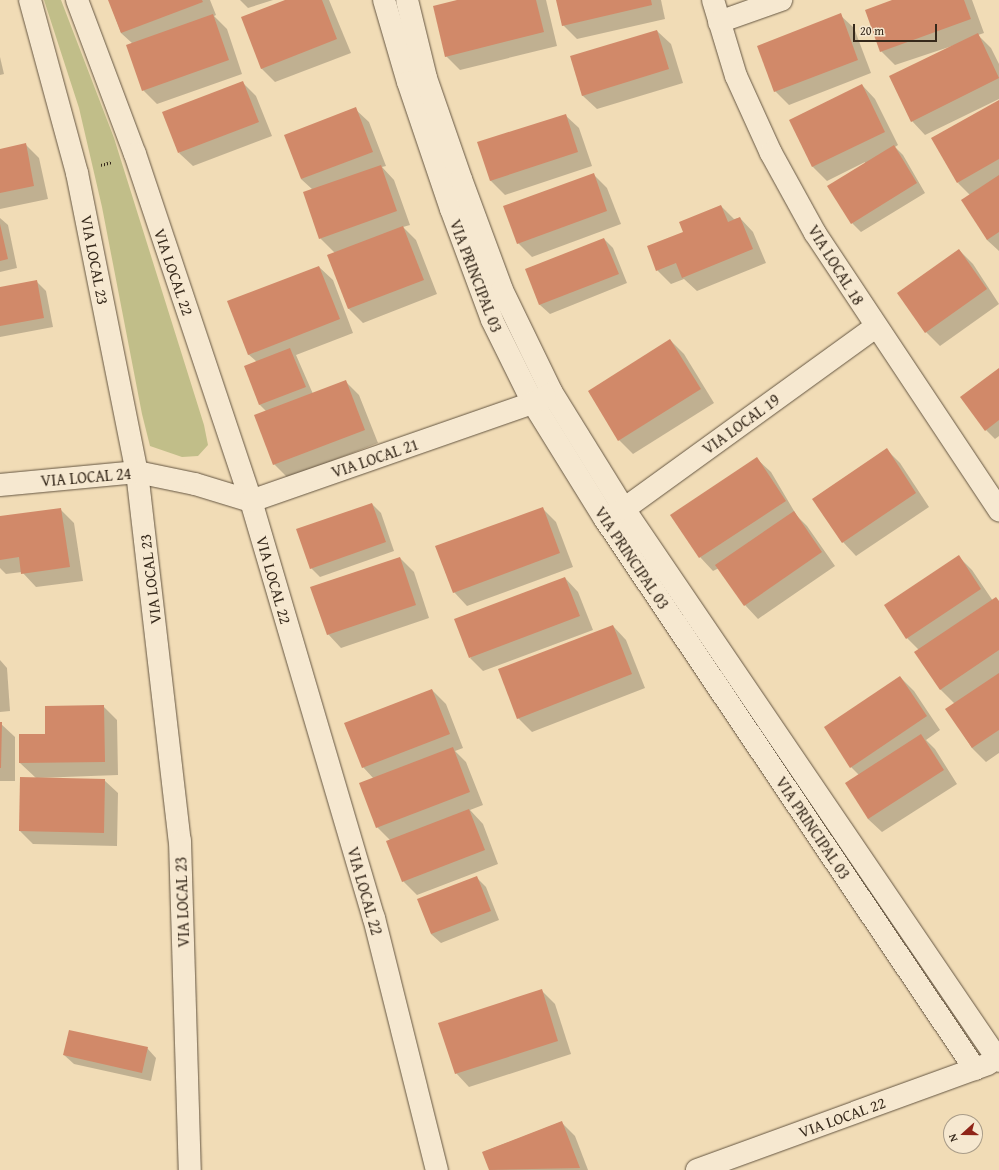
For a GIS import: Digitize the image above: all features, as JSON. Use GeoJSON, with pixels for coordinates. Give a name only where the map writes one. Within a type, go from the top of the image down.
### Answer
{"type":"FeatureCollection","features":[{"type":"Feature","properties":{"kind":"street","name":"VIA LOCAL 23"},"geometry":{"type":"LineString","coordinates":[[30,0],[77,173],[137,472],[180,842],[190,1170]]}},
{"type":"Feature","properties":{"kind":"street","name":"VIA LOCAL 22"},"geometry":{"type":"LineString","coordinates":[[77,0],[135,154],[251,500],[374,918],[438,1170]]}},
{"type":"Feature","properties":{"kind":"street","name":"VIA PRINCIPAL 03"},"geometry":{"type":"LineString","coordinates":[[384,0],[408,82],[451,210],[492,320],[542,398],[624,509],[990,1064]]}},
{"type":"Feature","properties":{"kind":"street","name":"VIA PRINCIPAL 03"},"geometry":{"type":"LineString","coordinates":[[407,0],[426,78],[461,179],[542,398],[605,519],[990,1064]]}},
{"type":"Feature","properties":{"kind":"street","name":"VIA LOCAL 18"},"geometry":{"type":"LineString","coordinates":[[713,0],[736,76],[771,153],[815,233],[875,327],[996,500]]}},
{"type":"Feature","properties":{"kind":"street"},"geometry":{"type":"LineString","coordinates":[[719,22],[781,0]]}},
{"type":"Feature","properties":{"kind":"street","name":"VIA LOCAL 19"},"geometry":{"type":"LineString","coordinates":[[605,519],[624,509],[875,327]]}},
{"type":"Feature","properties":{"kind":"street","name":"VIA LOCAL 21"},"geometry":{"type":"LineString","coordinates":[[251,500],[542,398]]}},
{"type":"Feature","properties":{"kind":"street","name":"VIA LOCAL 24"},"geometry":{"type":"LineString","coordinates":[[0,485],[137,472],[195,484],[251,500]]}},
{"type":"Feature","properties":{"kind":"street","name":"VIA LOCAL 22"},"geometry":{"type":"LineString","coordinates":[[697,1170],[990,1064]]}},
{"type":"Feature","properties":{"kind":"path"},"geometry":{"type":"LineString","coordinates":[[77,173],[135,154]]}},
{"type":"Feature","properties":{"kind":"shaded area"},"geometry":{"type":"Polygon","coordinates":[[[44,0],[61,0],[114,138],[204,425],[208,445],[198,456],[182,457],[150,446],[142,414],[102,207],[79,108],[44,0]]]}},
{"type":"Feature","properties":{"kind":"building"},"geometry":{"type":"Polygon","coordinates":[[[108,0],[202,0],[203,2],[121,33],[108,0]]]}},
{"type":"Feature","properties":{"kind":"building"},"geometry":{"type":"Polygon","coordinates":[[[285,0],[322,0],[337,39],[261,69],[241,17],[285,0]]]}},
{"type":"Feature","properties":{"kind":"building"},"geometry":{"type":"Polygon","coordinates":[[[457,0],[536,0],[544,32],[445,57],[433,6],[457,0]]]}},
{"type":"Feature","properties":{"kind":"building"},"geometry":{"type":"Polygon","coordinates":[[[556,0],[651,0],[652,5],[562,26],[556,0]]]}},
{"type":"Feature","properties":{"kind":"building"},"geometry":{"type":"Polygon","coordinates":[[[892,0],[964,0],[971,19],[880,52],[865,10],[892,0]]]}},
{"type":"Feature","properties":{"kind":"building"},"geometry":{"type":"Polygon","coordinates":[[[841,13],[858,60],[774,92],[757,46],[841,13]]]}},
{"type":"Feature","properties":{"kind":"building"},"geometry":{"type":"Polygon","coordinates":[[[213,14],[229,60],[142,91],[126,45],[213,14]]]}},
{"type":"Feature","properties":{"kind":"building"},"geometry":{"type":"Polygon","coordinates":[[[657,30],[669,69],[582,96],[570,56],[657,30]]]}},
{"type":"Feature","properties":{"kind":"building"},"geometry":{"type":"Polygon","coordinates":[[[978,33],[999,78],[911,122],[889,76],[978,33]]]}},
{"type":"Feature","properties":{"kind":"building"},"geometry":{"type":"Polygon","coordinates":[[[243,81],[259,122],[178,153],[162,112],[243,81]]]}},
{"type":"Feature","properties":{"kind":"building"},"geometry":{"type":"Polygon","coordinates":[[[862,84],[885,132],[812,167],[789,120],[862,84]]]}},
{"type":"Feature","properties":{"kind":"building"},"geometry":{"type":"Polygon","coordinates":[[[999,100],[999,159],[957,183],[931,138],[999,100]]]}},
{"type":"Feature","properties":{"kind":"building"},"geometry":{"type":"Polygon","coordinates":[[[356,107],[373,152],[301,179],[284,135],[356,107]]]}},
{"type":"Feature","properties":{"kind":"building"},"geometry":{"type":"Polygon","coordinates":[[[566,114],[578,152],[490,181],[477,142],[566,114]]]}},
{"type":"Feature","properties":{"kind":"building"},"geometry":{"type":"Polygon","coordinates":[[[26,143],[34,186],[0,193],[0,149],[26,143]]]}},
{"type":"Feature","properties":{"kind":"building"},"geometry":{"type":"Polygon","coordinates":[[[894,145],[917,183],[851,224],[827,186],[894,145]]]}},
{"type":"Feature","properties":{"kind":"building"},"geometry":{"type":"Polygon","coordinates":[[[381,165],[397,211],[319,239],[303,192],[381,165]]]}},
{"type":"Feature","properties":{"kind":"building"},"geometry":{"type":"Polygon","coordinates":[[[594,173],[607,211],[517,244],[503,206],[594,173]]]}},
{"type":"Feature","properties":{"kind":"building"},"geometry":{"type":"Polygon","coordinates":[[[999,175],[999,232],[987,240],[961,200],[999,175]]]}},
{"type":"Feature","properties":{"kind":"building"},"geometry":{"type":"Polygon","coordinates":[[[721,205],[728,222],[740,217],[753,249],[682,278],[676,263],[656,271],[647,246],[683,232],[679,222],[721,205]]]}},
{"type":"Feature","properties":{"kind":"building"},"geometry":{"type":"Polygon","coordinates":[[[0,224],[8,259],[0,261],[0,224]]]}},
{"type":"Feature","properties":{"kind":"building"},"geometry":{"type":"Polygon","coordinates":[[[403,226],[424,280],[348,309],[327,255],[403,226]]]}},
{"type":"Feature","properties":{"kind":"building"},"geometry":{"type":"Polygon","coordinates":[[[604,238],[619,274],[539,305],[525,269],[604,238]]]}},
{"type":"Feature","properties":{"kind":"building"},"geometry":{"type":"Polygon","coordinates":[[[959,249],[987,289],[925,333],[897,293],[959,249]]]}},
{"type":"Feature","properties":{"kind":"building"},"geometry":{"type":"Polygon","coordinates":[[[319,266],[340,319],[248,355],[227,301],[319,266]]]}},
{"type":"Feature","properties":{"kind":"building"},"geometry":{"type":"Polygon","coordinates":[[[37,280],[44,318],[0,326],[0,287],[37,280]]]}},
{"type":"Feature","properties":{"kind":"building"},"geometry":{"type":"Polygon","coordinates":[[[670,339],[701,389],[618,441],[588,391],[670,339]]]}},
{"type":"Feature","properties":{"kind":"building"},"geometry":{"type":"Polygon","coordinates":[[[290,348],[306,387],[259,405],[244,366],[290,348]]]}},
{"type":"Feature","properties":{"kind":"building"},"geometry":{"type":"Polygon","coordinates":[[[999,368],[999,420],[985,431],[960,397],[999,368]]]}},
{"type":"Feature","properties":{"kind":"building"},"geometry":{"type":"Polygon","coordinates":[[[346,380],[365,430],[273,465],[254,415],[346,380]]]}},
{"type":"Feature","properties":{"kind":"building"},"geometry":{"type":"Polygon","coordinates":[[[887,448],[916,493],[842,543],[812,499],[887,448]]]}},
{"type":"Feature","properties":{"kind":"building"},"geometry":{"type":"Polygon","coordinates":[[[757,457],[786,501],[699,558],[670,515],[757,457]]]}},
{"type":"Feature","properties":{"kind":"building"},"geometry":{"type":"Polygon","coordinates":[[[372,503],[386,542],[310,569],[296,529],[372,503]]]}},
{"type":"Feature","properties":{"kind":"building"},"geometry":{"type":"Polygon","coordinates":[[[543,507],[560,553],[453,593],[435,546],[543,507]]]}},
{"type":"Feature","properties":{"kind":"building"},"geometry":{"type":"Polygon","coordinates":[[[61,508],[70,567],[21,574],[19,557],[0,560],[0,516],[61,508]]]}},
{"type":"Feature","properties":{"kind":"building"},"geometry":{"type":"Polygon","coordinates":[[[794,511],[822,552],[744,606],[715,565],[794,511]]]}},
{"type":"Feature","properties":{"kind":"building"},"geometry":{"type":"Polygon","coordinates":[[[959,555],[981,589],[906,639],[884,605],[959,555]]]}},
{"type":"Feature","properties":{"kind":"building"},"geometry":{"type":"Polygon","coordinates":[[[400,557],[416,605],[327,635],[310,587],[400,557]]]}},
{"type":"Feature","properties":{"kind":"building"},"geometry":{"type":"Polygon","coordinates":[[[565,577],[580,616],[469,658],[454,619],[565,577]]]}},
{"type":"Feature","properties":{"kind":"building"},"geometry":{"type":"Polygon","coordinates":[[[996,597],[999,601],[999,650],[940,690],[914,652],[996,597]]]}},
{"type":"Feature","properties":{"kind":"building"},"geometry":{"type":"Polygon","coordinates":[[[613,625],[632,674],[517,719],[498,669],[613,625]]]}},
{"type":"Feature","properties":{"kind":"building"},"geometry":{"type":"Polygon","coordinates":[[[999,673],[999,730],[972,748],[945,709],[999,673]]]}},
{"type":"Feature","properties":{"kind":"building"},"geometry":{"type":"Polygon","coordinates":[[[900,676],[927,716],[850,768],[824,727],[900,676]]]}},
{"type":"Feature","properties":{"kind":"building"},"geometry":{"type":"Polygon","coordinates":[[[432,689],[450,734],[362,768],[344,723],[432,689]]]}},
{"type":"Feature","properties":{"kind":"building"},"geometry":{"type":"Polygon","coordinates":[[[104,705],[105,762],[19,763],[19,734],[45,734],[45,706],[104,705]]]}},
{"type":"Feature","properties":{"kind":"building"},"geometry":{"type":"Polygon","coordinates":[[[0,722],[2,722],[1,768],[0,768],[0,722]]]}},
{"type":"Feature","properties":{"kind":"building"},"geometry":{"type":"Polygon","coordinates":[[[921,734],[944,770],[868,819],[845,783],[921,734]]]}},
{"type":"Feature","properties":{"kind":"building"},"geometry":{"type":"Polygon","coordinates":[[[453,747],[470,792],[376,828],[359,783],[453,747]]]}},
{"type":"Feature","properties":{"kind":"building"},"geometry":{"type":"Polygon","coordinates":[[[20,777],[105,779],[104,833],[19,831],[20,777]]]}},
{"type":"Feature","properties":{"kind":"building"},"geometry":{"type":"Polygon","coordinates":[[[469,809],[485,850],[402,882],[386,841],[469,809]]]}},
{"type":"Feature","properties":{"kind":"building"},"geometry":{"type":"Polygon","coordinates":[[[477,876],[491,911],[431,934],[417,899],[477,876]]]}},
{"type":"Feature","properties":{"kind":"building"},"geometry":{"type":"Polygon","coordinates":[[[542,989],[558,1041],[455,1074],[438,1023],[542,989]]]}},
{"type":"Feature","properties":{"kind":"building"},"geometry":{"type":"Polygon","coordinates":[[[69,1030],[148,1047],[142,1073],[63,1055],[69,1030]]]}},
{"type":"Feature","properties":{"kind":"building"},"geometry":{"type":"Polygon","coordinates":[[[562,1121],[580,1168],[489,1170],[482,1152],[562,1121]]]}}]}
